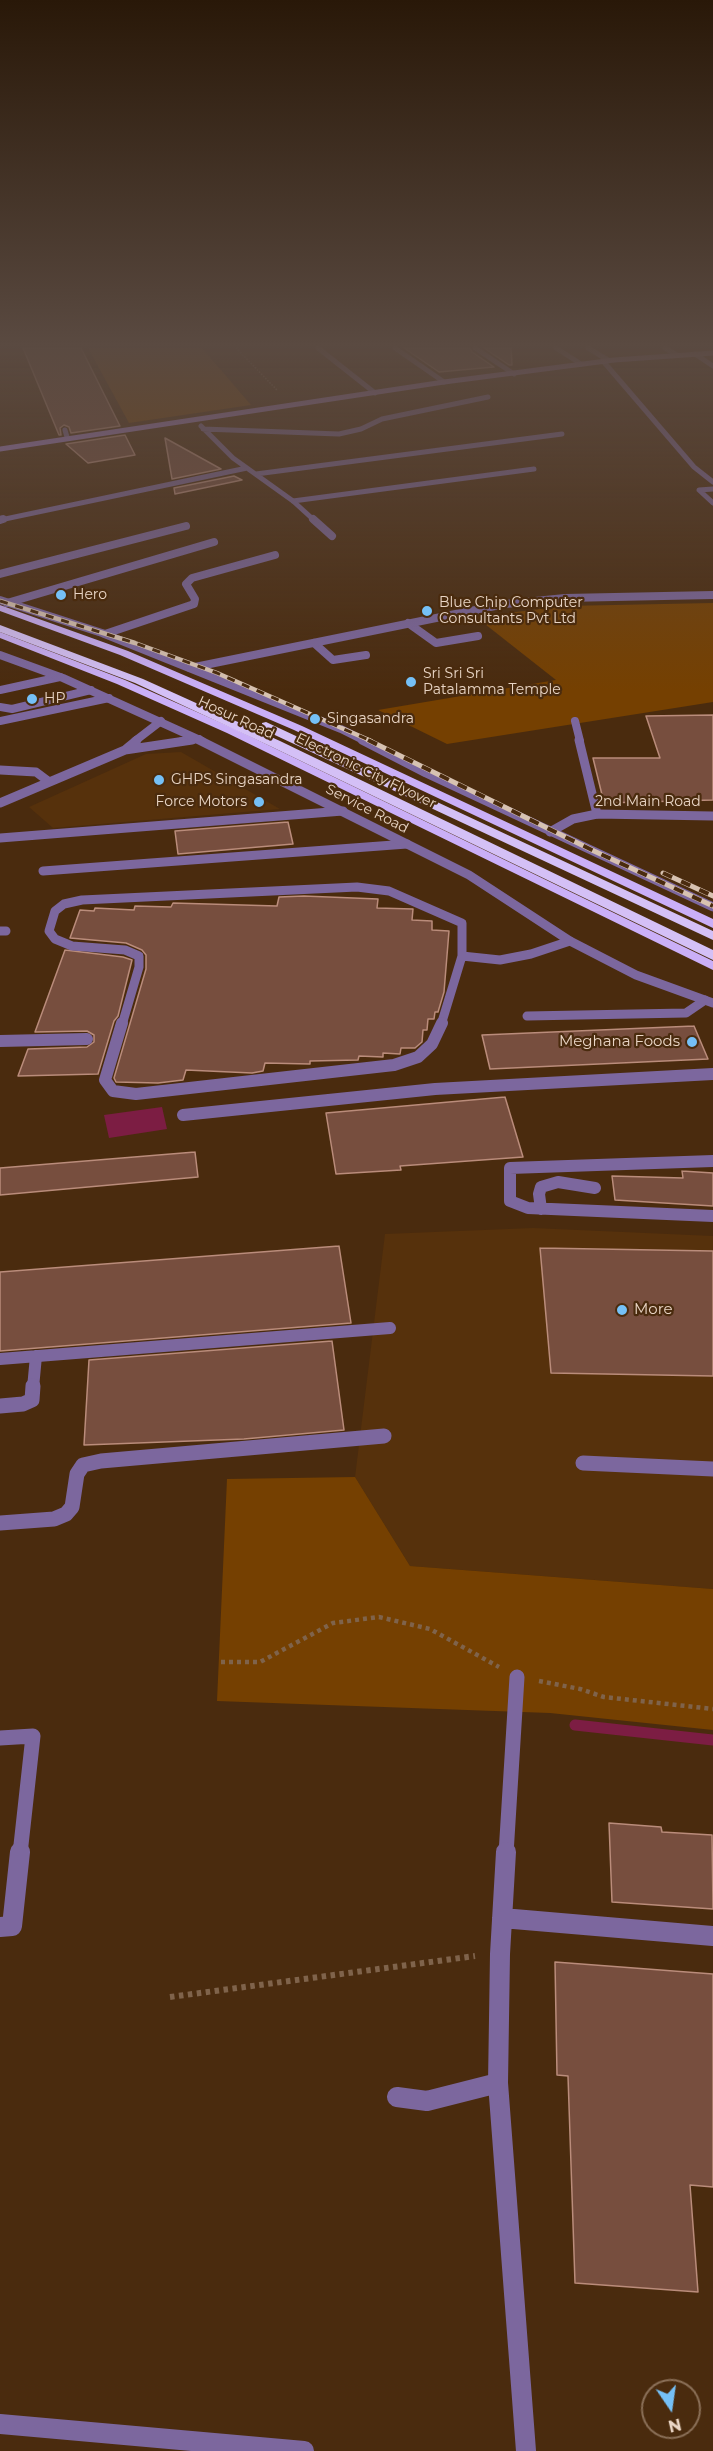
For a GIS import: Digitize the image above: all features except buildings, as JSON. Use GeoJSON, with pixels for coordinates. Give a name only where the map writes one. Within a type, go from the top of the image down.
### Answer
{"type":"FeatureCollection","features":[{"type":"Feature","properties":{"kind":"highway","name":"Hosur Road"},"geometry":{"type":"LineString","coordinates":[[2,604],[288,723],[713,924]]}},
{"type":"Feature","properties":{"kind":"highway","name":"Electronic City Flyover"},"geometry":{"type":"LineString","coordinates":[[0,620],[56,639],[200,696],[423,798],[713,936]]}},
{"type":"Feature","properties":{"kind":"highway","name":"Electronic City Flyover"},"geometry":{"type":"LineString","coordinates":[[0,628],[138,681],[713,956]]}},
{"type":"Feature","properties":{"kind":"highway","name":"Hosur Road"},"geometry":{"type":"LineString","coordinates":[[0,634],[121,682],[231,731],[713,966]]}},
{"type":"Feature","properties":{"kind":"street"},"geometry":{"type":"LineString","coordinates":[[239,462],[292,501],[332,536]]}},
{"type":"Feature","properties":{"kind":"street"},"geometry":{"type":"LineString","coordinates":[[256,474],[345,462]]}},
{"type":"Feature","properties":{"kind":"street"},"geometry":{"type":"LineString","coordinates":[[690,462],[713,482]]}},
{"type":"Feature","properties":{"kind":"street"},"geometry":{"type":"LineString","coordinates":[[0,520],[247,468]]}},
{"type":"Feature","properties":{"kind":"street"},"geometry":{"type":"LineString","coordinates":[[292,501],[534,469]]}},
{"type":"Feature","properties":{"kind":"street"},"geometry":{"type":"LineString","coordinates":[[713,489],[699,490],[713,503]]}},
{"type":"Feature","properties":{"kind":"street"},"geometry":{"type":"LineString","coordinates":[[0,574],[186,526]]}},
{"type":"Feature","properties":{"kind":"street"},"geometry":{"type":"LineString","coordinates":[[2,604],[214,542]]}},
{"type":"Feature","properties":{"kind":"street"},"geometry":{"type":"LineString","coordinates":[[105,634],[194,604],[195,599],[186,584],[192,578],[274,555]]}},
{"type":"Feature","properties":{"kind":"street"},"geometry":{"type":"LineString","coordinates":[[190,668],[505,604],[565,598],[713,595]]}},
{"type":"Feature","properties":{"kind":"street"},"geometry":{"type":"LineString","coordinates":[[2,604],[105,634],[341,729],[426,773],[713,907]]}},
{"type":"Feature","properties":{"kind":"street"},"geometry":{"type":"LineString","coordinates":[[408,624],[436,643],[478,636]]}},
{"type":"Feature","properties":{"kind":"street"},"geometry":{"type":"LineString","coordinates":[[314,643],[333,660],[366,655]]}},
{"type":"Feature","properties":{"kind":"street","name":"Service Road"},"geometry":{"type":"LineString","coordinates":[[0,655],[60,677],[161,720],[469,875],[570,941],[636,975],[709,1001]]}},
{"type":"Feature","properties":{"kind":"street"},"geometry":{"type":"LineString","coordinates":[[0,690],[60,677]]}},
{"type":"Feature","properties":{"kind":"street"},"geometry":{"type":"LineString","coordinates":[[0,707],[12,709],[91,690]]}},
{"type":"Feature","properties":{"kind":"street"},"geometry":{"type":"LineString","coordinates":[[0,721],[109,698]]}},
{"type":"Feature","properties":{"kind":"street"},"geometry":{"type":"LineString","coordinates":[[125,750],[161,720]]}},
{"type":"Feature","properties":{"kind":"street"},"geometry":{"type":"LineString","coordinates":[[575,721],[597,814]]}},
{"type":"Feature","properties":{"kind":"street"},"geometry":{"type":"LineString","coordinates":[[0,802],[125,750],[199,739]]}},
{"type":"Feature","properties":{"kind":"street"},"geometry":{"type":"LineString","coordinates":[[0,770],[36,772],[48,781]]}},
{"type":"Feature","properties":{"kind":"street"},"geometry":{"type":"LineString","coordinates":[[0,838],[342,812]]}},
{"type":"Feature","properties":{"kind":"street","name":"2nd Main Road"},"geometry":{"type":"LineString","coordinates":[[550,832],[573,819],[597,814],[713,816]]}},
{"type":"Feature","properties":{"kind":"street"},"geometry":{"type":"LineString","coordinates":[[43,871],[407,844]]}},
{"type":"Feature","properties":{"kind":"street"},"geometry":{"type":"LineString","coordinates":[[357,887],[389,891],[462,923],[462,956],[445,1016],[432,1044],[418,1057],[394,1065],[136,1094],[112,1090],[105,1080],[139,967],[139,957],[125,950],[72,946],[55,939],[49,931],[55,911],[64,904],[82,900],[357,887]]}},
{"type":"Feature","properties":{"kind":"street"},"geometry":{"type":"LineString","coordinates":[[462,956],[500,960],[531,954],[570,941]]}},
{"type":"Feature","properties":{"kind":"street"},"geometry":{"type":"LineString","coordinates":[[527,1016],[686,1013],[709,1001]]}},
{"type":"Feature","properties":{"kind":"street"},"geometry":{"type":"LineString","coordinates":[[0,1041],[87,1039]]}},
{"type":"Feature","properties":{"kind":"street"},"geometry":{"type":"LineString","coordinates":[[183,1115],[435,1089],[713,1074]]}},
{"type":"Feature","properties":{"kind":"street"},"geometry":{"type":"LineString","coordinates":[[713,1161],[510,1168],[510,1202],[528,1208],[713,1216]]}},
{"type":"Feature","properties":{"kind":"street"},"geometry":{"type":"LineString","coordinates":[[541,1209],[539,1194],[541,1187],[558,1182],[594,1188]]}},
{"type":"Feature","properties":{"kind":"street"},"geometry":{"type":"LineString","coordinates":[[0,1359],[390,1328]]}},
{"type":"Feature","properties":{"kind":"street"},"geometry":{"type":"LineString","coordinates":[[0,1406],[23,1404],[32,1400],[36,1356]]}},
{"type":"Feature","properties":{"kind":"street"},"geometry":{"type":"LineString","coordinates":[[0,1523],[45,1520],[66,1514],[72,1507],[77,1474],[83,1465],[100,1461],[384,1436]]}},
{"type":"Feature","properties":{"kind":"street"},"geometry":{"type":"LineString","coordinates":[[583,1463],[713,1469]]}},
{"type":"Feature","properties":{"kind":"street"},"geometry":{"type":"LineString","coordinates":[[517,1677],[502,1918],[498,2083],[526,2451]]}},
{"type":"Feature","properties":{"kind":"street"},"geometry":{"type":"LineString","coordinates":[[0,1738],[33,1736],[12,1926],[0,1927]]}},
{"type":"Feature","properties":{"kind":"street"},"geometry":{"type":"LineString","coordinates":[[502,1918],[713,1936]]}},
{"type":"Feature","properties":{"kind":"street"},"geometry":{"type":"LineString","coordinates":[[397,2097],[427,2102],[498,2083]]}},
{"type":"Feature","properties":{"kind":"street"},"geometry":{"type":"LineString","coordinates":[[0,2424],[304,2451]]}},
{"type":"Feature","properties":{"kind":"path"},"geometry":{"type":"LineString","coordinates":[[221,1662],[260,1662],[333,1623],[380,1617],[430,1629],[517,1677],[580,1689],[604,1697],[713,1709]]}},
{"type":"Feature","properties":{"kind":"path"},"geometry":{"type":"LineString","coordinates":[[170,1997],[468,1957]]}},
{"type":"Feature","properties":{"kind":"shaded area"},"geometry":{"type":"Polygon","coordinates":[[[713,603],[713,702],[447,744],[378,710],[556,680],[476,617],[564,606],[713,603]]]}},
{"type":"Feature","properties":{"kind":"shaded area","name":"GHPS Singasandra"},"geometry":{"type":"Polygon","coordinates":[[[181,752],[280,809],[53,828],[29,807],[146,754],[181,752]]]}},
{"type":"Feature","properties":{"kind":"shaded area"},"geometry":{"type":"Polygon","coordinates":[[[162,1107],[167,1129],[109,1138],[104,1115],[162,1107]]]}},
{"type":"Feature","properties":{"kind":"shaded area"},"geometry":{"type":"Polygon","coordinates":[[[533,1228],[713,1236],[713,1589],[410,1566],[355,1477],[385,1234],[533,1228]]]}},
{"type":"Feature","properties":{"kind":"shaded area"},"geometry":{"type":"Polygon","coordinates":[[[355,1477],[410,1566],[713,1589],[713,1730],[550,1713],[217,1701],[227,1479],[355,1477]]]}},
{"type":"Feature","properties":{"kind":"waterway"},"geometry":{"type":"LineString","coordinates":[[575,1725],[713,1740]]}},
{"type":"Feature","properties":{"kind":"railway"},"geometry":{"type":"LineString","coordinates":[[0,601],[135,643],[217,673],[371,741]]}},
{"type":"Feature","properties":{"kind":"railway"},"geometry":{"type":"LineString","coordinates":[[368,740],[594,851],[713,906]]}},
{"type":"Feature","properties":{"kind":"railway"},"geometry":{"type":"LineString","coordinates":[[663,873],[713,896]]}},
{"type":"Feature","properties":{"kind":"place","name":"Hero"},"geometry":{"type":"Point","coordinates":[61,595]}},
{"type":"Feature","properties":{"kind":"place","name":"Blue Chip Computer Consultants Pvt Ltd"},"geometry":{"type":"Point","coordinates":[427,611]}},
{"type":"Feature","properties":{"kind":"place","name":"Sri Sri Sri Patalamma Temple"},"geometry":{"type":"Point","coordinates":[411,682]}},
{"type":"Feature","properties":{"kind":"place","name":"HP"},"geometry":{"type":"Point","coordinates":[32,699]}},
{"type":"Feature","properties":{"kind":"place","name":"Singasandra"},"geometry":{"type":"Point","coordinates":[315,719]}},
{"type":"Feature","properties":{"kind":"place","name":"GHPS Singasandra"},"geometry":{"type":"Point","coordinates":[159,780]}},
{"type":"Feature","properties":{"kind":"place","name":"Force Motors"},"geometry":{"type":"Point","coordinates":[259,802]}},
{"type":"Feature","properties":{"kind":"place","name":"Meghana Foods"},"geometry":{"type":"Point","coordinates":[692,1042]}},
{"type":"Feature","properties":{"kind":"place","name":"More"},"geometry":{"type":"Point","coordinates":[622,1310]}}]}
